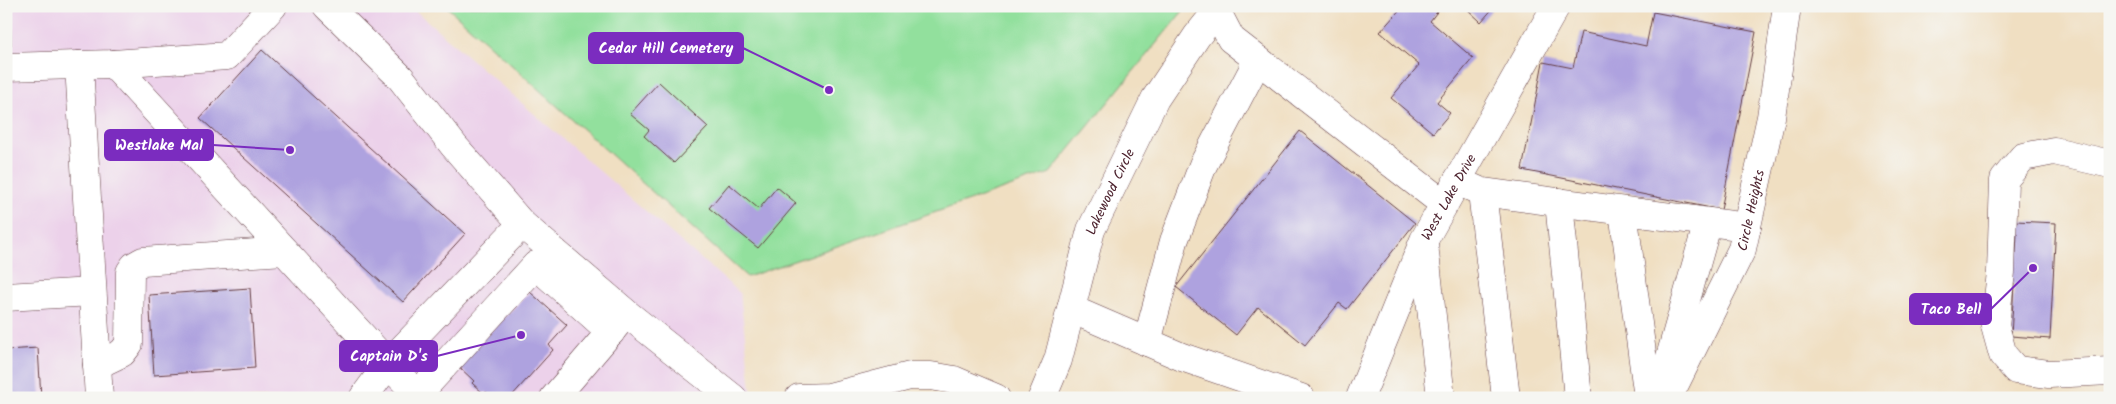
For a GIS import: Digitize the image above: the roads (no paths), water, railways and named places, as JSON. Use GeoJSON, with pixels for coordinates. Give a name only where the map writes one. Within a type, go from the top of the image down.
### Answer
{"type":"FeatureCollection","features":[{"type":"Feature","properties":{"kind":"street"},"geometry":{"type":"LineString","coordinates":[[6,67],[113,64],[227,56],[273,6]]}},
{"type":"Feature","properties":{"kind":"street"},"geometry":{"type":"LineString","coordinates":[[327,6],[400,77],[454,146],[522,224],[618,323]]}},
{"type":"Feature","properties":{"kind":"street","name":"West Lake Drive"},"geometry":{"type":"LineString","coordinates":[[1360,398],[1424,240],[1556,6]]}},
{"type":"Feature","properties":{"kind":"street","name":"Circle Heights"},"geometry":{"type":"LineString","coordinates":[[1668,398],[1742,248],[1771,117],[1787,6]]}},
{"type":"Feature","properties":{"kind":"street"},"geometry":{"type":"LineString","coordinates":[[1219,9],[1231,39],[1258,60],[1450,193],[1482,192],[1747,227]]}},
{"type":"Feature","properties":{"kind":"street","name":"Lakewood Circle"},"geometry":{"type":"LineString","coordinates":[[1042,398],[1058,360],[1091,230],[1155,99],[1197,36],[1219,9]]}},
{"type":"Feature","properties":{"kind":"street"},"geometry":{"type":"LineString","coordinates":[[1146,342],[1174,242],[1203,164],[1258,60]]}},
{"type":"Feature","properties":{"kind":"street"},"geometry":{"type":"LineString","coordinates":[[113,64],[388,364],[420,396],[536,264],[618,323],[733,398]]}},
{"type":"Feature","properties":{"kind":"street"},"geometry":{"type":"LineString","coordinates":[[79,65],[99,398]]}},
{"type":"Feature","properties":{"kind":"street"},"geometry":{"type":"LineString","coordinates":[[2110,164],[2054,151],[2023,157],[2004,180],[2002,272],[1994,326],[2003,355],[2016,370],[2049,374],[2110,371]]}},
{"type":"Feature","properties":{"kind":"street"},"geometry":{"type":"LineString","coordinates":[[1482,192],[1506,398]]}},
{"type":"Feature","properties":{"kind":"street"},"geometry":{"type":"LineString","coordinates":[[1559,202],[1578,398]]}},
{"type":"Feature","properties":{"kind":"street"},"geometry":{"type":"LineString","coordinates":[[1623,211],[1648,398]]}},
{"type":"Feature","properties":{"kind":"street"},"geometry":{"type":"LineString","coordinates":[[1660,398],[1673,342],[1708,222]]}},
{"type":"Feature","properties":{"kind":"street"},"geometry":{"type":"LineString","coordinates":[[363,398],[388,364],[522,224]]}},
{"type":"Feature","properties":{"kind":"street"},"geometry":{"type":"LineString","coordinates":[[1424,240],[1441,398]]}},
{"type":"Feature","properties":{"kind":"street"},"geometry":{"type":"LineString","coordinates":[[97,365],[122,353],[129,344],[130,272],[134,266],[142,262],[284,251]]}},
{"type":"Feature","properties":{"kind":"street"},"geometry":{"type":"LineString","coordinates":[[6,297],[92,292]]}},
{"type":"Feature","properties":{"kind":"street"},"geometry":{"type":"LineString","coordinates":[[6,316],[42,312],[54,295]]}},
{"type":"Feature","properties":{"kind":"street"},"geometry":{"type":"LineString","coordinates":[[1071,309],[1182,357],[1301,398]]}},
{"type":"Feature","properties":{"kind":"street"},"geometry":{"type":"LineString","coordinates":[[554,398],[618,323]]}},
{"type":"Feature","properties":{"kind":"street"},"geometry":{"type":"LineString","coordinates":[[800,398],[829,397],[910,376],[931,376],[954,380],[996,398]]}},
{"type":"Feature","properties":{"kind":"place","name":"Cedar Hill Cemetery"},"geometry":{"type":"Point","coordinates":[829,90]}},
{"type":"Feature","properties":{"kind":"place","name":"Westlake Mal"},"geometry":{"type":"Point","coordinates":[290,150]}},
{"type":"Feature","properties":{"kind":"place","name":"Taco Bell"},"geometry":{"type":"Point","coordinates":[2033,268]}},
{"type":"Feature","properties":{"kind":"place","name":"Captain D's"},"geometry":{"type":"Point","coordinates":[521,335]}}]}
